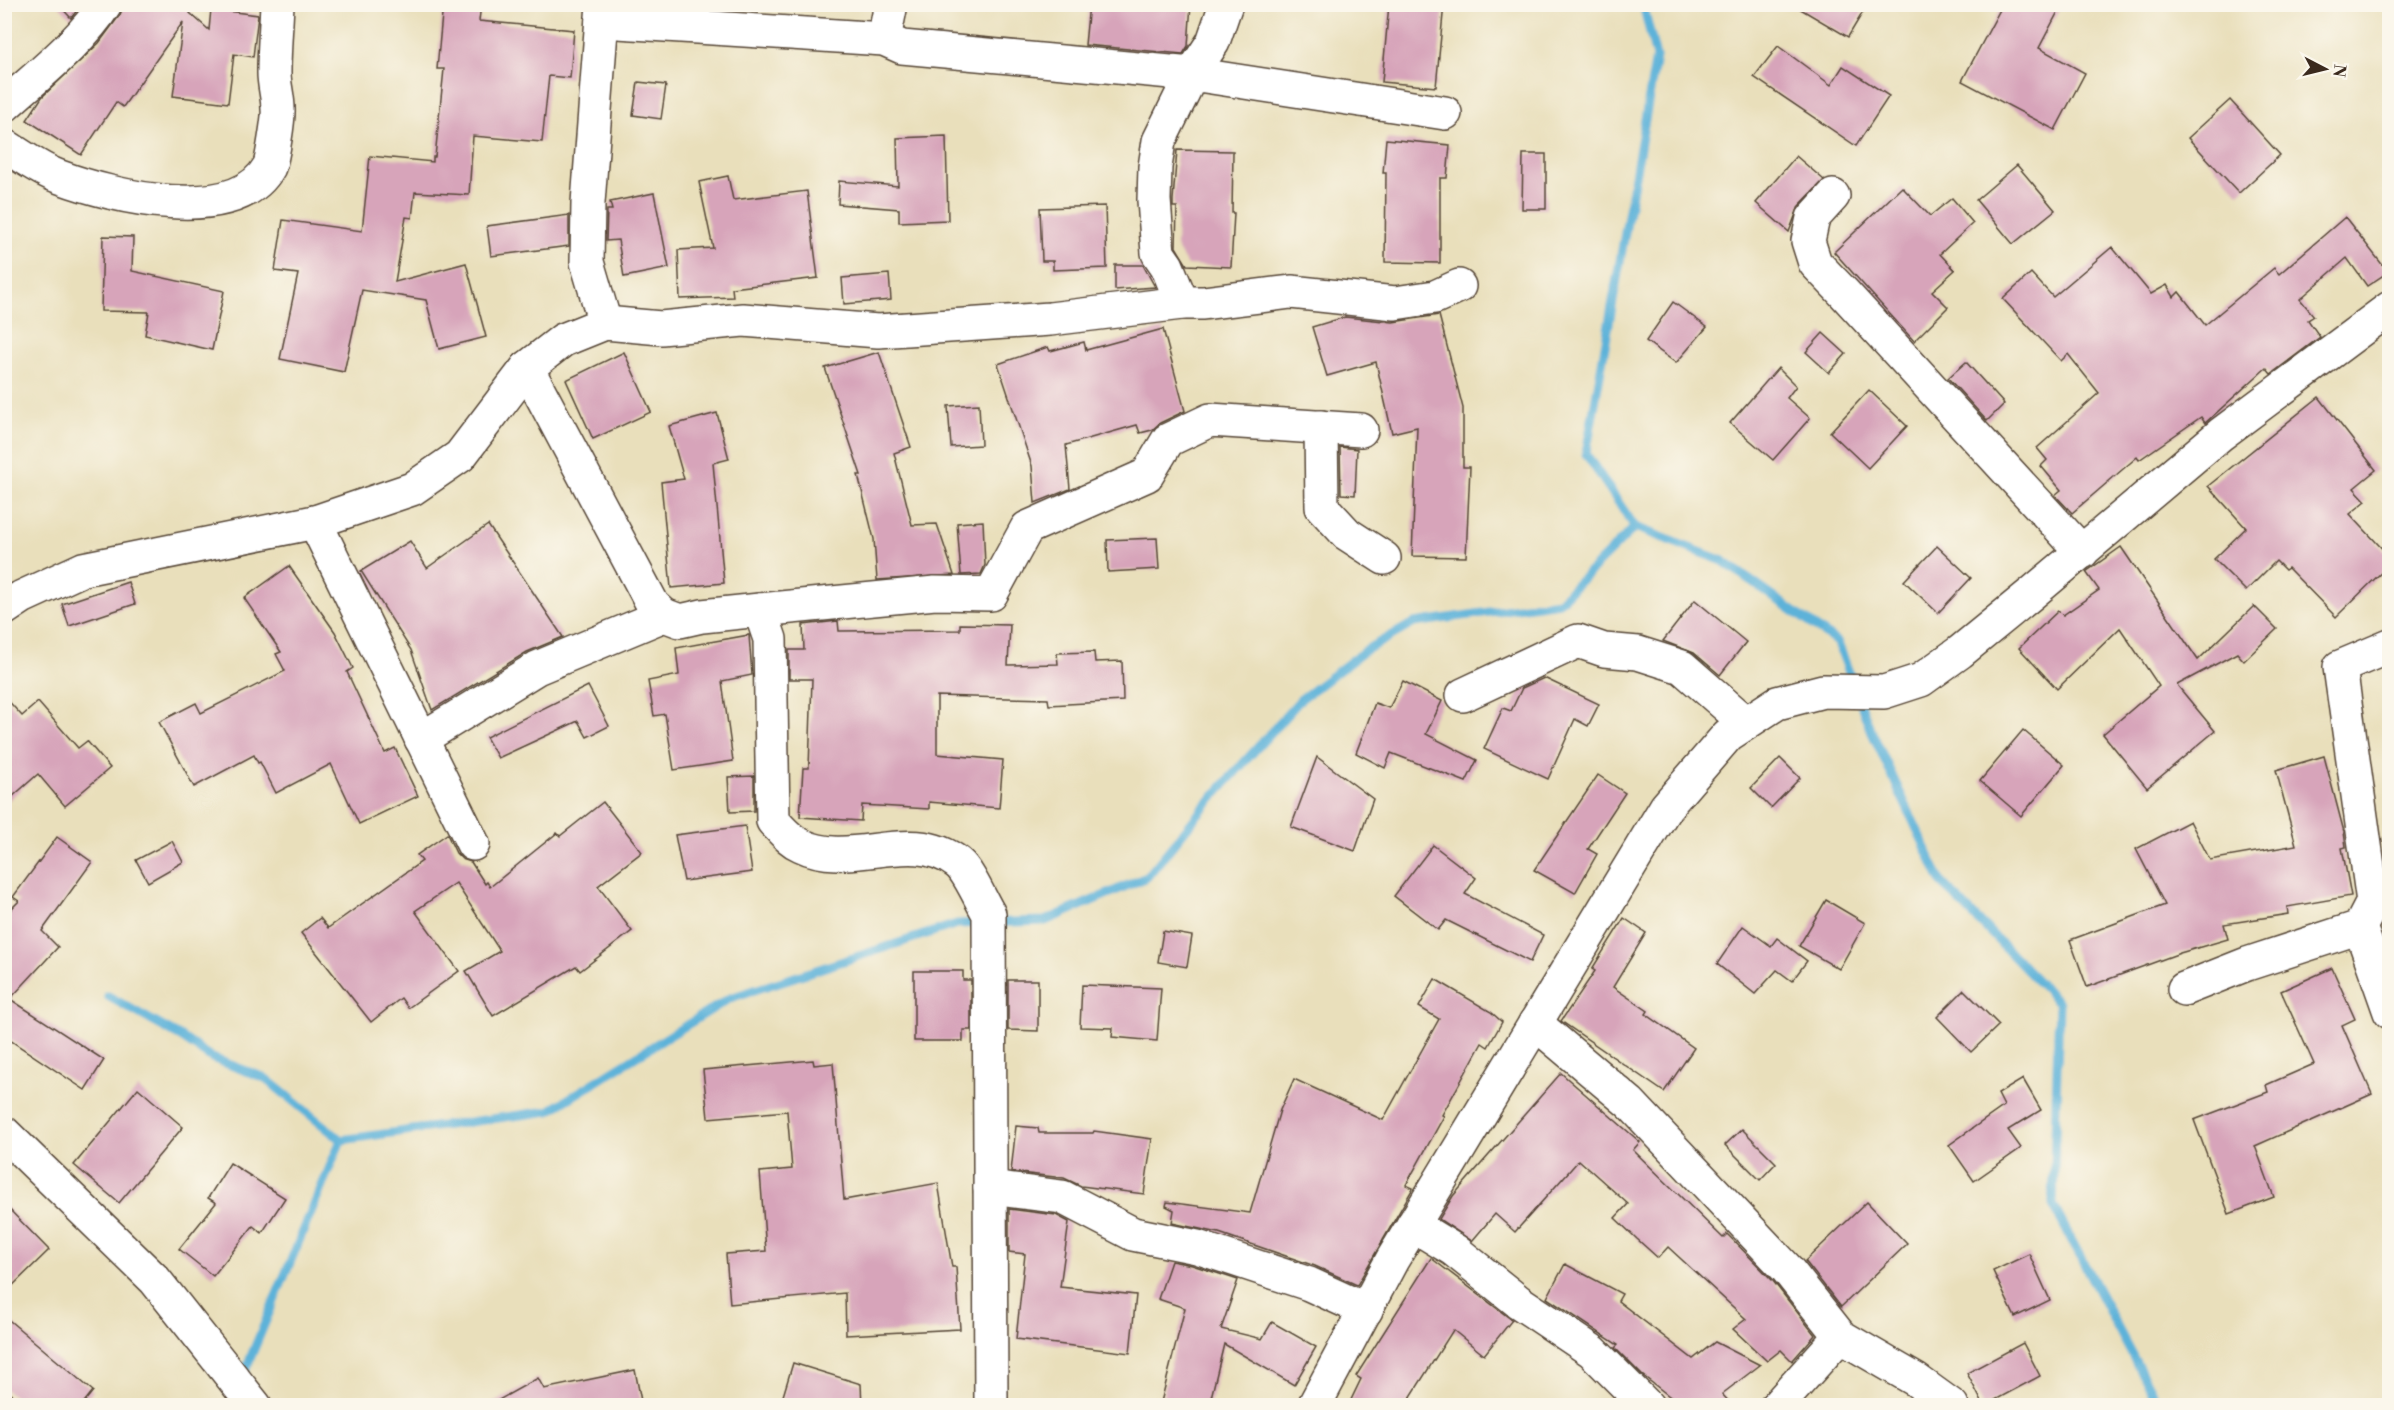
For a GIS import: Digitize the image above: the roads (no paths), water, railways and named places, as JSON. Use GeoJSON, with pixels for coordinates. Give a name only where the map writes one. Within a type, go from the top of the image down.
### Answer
{"type":"FeatureCollection","features":[{"type":"Feature","properties":{"kind":"street"},"geometry":{"type":"LineString","coordinates":[[4,106],[76,41],[96,20],[105,4]]}},
{"type":"Feature","properties":{"kind":"street"},"geometry":{"type":"LineString","coordinates":[[4,145],[57,176],[108,192],[175,202],[208,202],[236,196],[253,186],[269,166],[279,112],[274,75],[277,4]]}},
{"type":"Feature","properties":{"kind":"street"},"geometry":{"type":"LineString","coordinates":[[884,39],[891,4]]}},
{"type":"Feature","properties":{"kind":"street"},"geometry":{"type":"LineString","coordinates":[[1182,303],[1167,266],[1158,253],[1154,200],[1155,167],[1159,141],[1192,74],[1213,42],[1226,4]]}},
{"type":"Feature","properties":{"kind":"street"},"geometry":{"type":"LineString","coordinates":[[604,323],[587,262],[588,203],[602,13],[884,39],[902,47],[1192,74],[1445,113]]}},
{"type":"Feature","properties":{"kind":"street"},"geometry":{"type":"LineString","coordinates":[[1833,196],[1813,218],[1808,241],[1815,263],[2082,552]]}},
{"type":"Feature","properties":{"kind":"street"},"geometry":{"type":"LineString","coordinates":[[10,602],[83,569],[315,522],[412,489],[460,456],[527,368],[563,340],[604,323],[661,328],[743,320],[878,331],[1050,320],[1291,292],[1395,303],[1435,297],[1459,286]]}},
{"type":"Feature","properties":{"kind":"street"},"geometry":{"type":"LineString","coordinates":[[1314,1406],[1413,1225],[1666,807],[1728,735],[1777,703],[1823,691],[1884,692],[1921,680],[2082,552],[2221,434],[2390,308]]}},
{"type":"Feature","properties":{"kind":"street"},"geometry":{"type":"LineString","coordinates":[[527,368],[653,605],[664,615],[680,621],[702,616],[935,593],[991,594],[1027,528],[1147,475],[1168,440],[1210,420],[1361,430]]}},
{"type":"Feature","properties":{"kind":"street"},"geometry":{"type":"LineString","coordinates":[[1321,427],[1322,507],[1347,534],[1384,558]]}},
{"type":"Feature","properties":{"kind":"street"},"geometry":{"type":"LineString","coordinates":[[315,522],[473,844]]}},
{"type":"Feature","properties":{"kind":"street"},"geometry":{"type":"LineString","coordinates":[[760,610],[770,639],[773,821],[786,836],[802,846],[832,853],[914,846],[940,852],[960,865],[989,923],[990,1406]]}},
{"type":"Feature","properties":{"kind":"street"},"geometry":{"type":"LineString","coordinates":[[421,739],[537,668],[664,615]]}},
{"type":"Feature","properties":{"kind":"street"},"geometry":{"type":"LineString","coordinates":[[1463,695],[1578,641],[1604,650],[1638,653],[1682,666],[1746,723]]}},
{"type":"Feature","properties":{"kind":"street"},"geometry":{"type":"LineString","coordinates":[[2390,646],[2340,667],[2390,1012]]}},
{"type":"Feature","properties":{"kind":"street"},"geometry":{"type":"LineString","coordinates":[[2184,989],[2374,910]]}},
{"type":"Feature","properties":{"kind":"street"},"geometry":{"type":"LineString","coordinates":[[1535,1023],[1630,1103],[1787,1269],[1840,1336],[1916,1380],[1952,1406]]}},
{"type":"Feature","properties":{"kind":"street"},"geometry":{"type":"LineString","coordinates":[[4,1133],[155,1281],[255,1406]]}},
{"type":"Feature","properties":{"kind":"street"},"geometry":{"type":"LineString","coordinates":[[990,1188],[1062,1197],[1133,1234],[1207,1250],[1309,1284],[1365,1310]]}},
{"type":"Feature","properties":{"kind":"street"},"geometry":{"type":"LineString","coordinates":[[1413,1225],[1454,1250],[1519,1302],[1592,1351],[1647,1406]]}},
{"type":"Feature","properties":{"kind":"street"},"geometry":{"type":"LineString","coordinates":[[1777,1406],[1840,1336]]}},
{"type":"Feature","properties":{"kind":"waterway"},"geometry":{"type":"LineString","coordinates":[[1643,4],[1656,57],[1586,454],[1635,527],[1723,561],[1838,643],[1869,726],[1942,883],[2059,1003],[2053,1205],[2159,1406]]}},
{"type":"Feature","properties":{"kind":"waterway"},"geometry":{"type":"LineString","coordinates":[[108,996],[181,1037],[212,1058],[265,1078],[341,1140],[549,1111],[730,998],[957,924],[1045,921],[1147,877],[1204,807],[1301,699],[1366,650],[1414,623],[1559,602],[1635,527]]}},
{"type":"Feature","properties":{"kind":"waterway"},"geometry":{"type":"LineString","coordinates":[[242,1378],[341,1140]]}}]}
